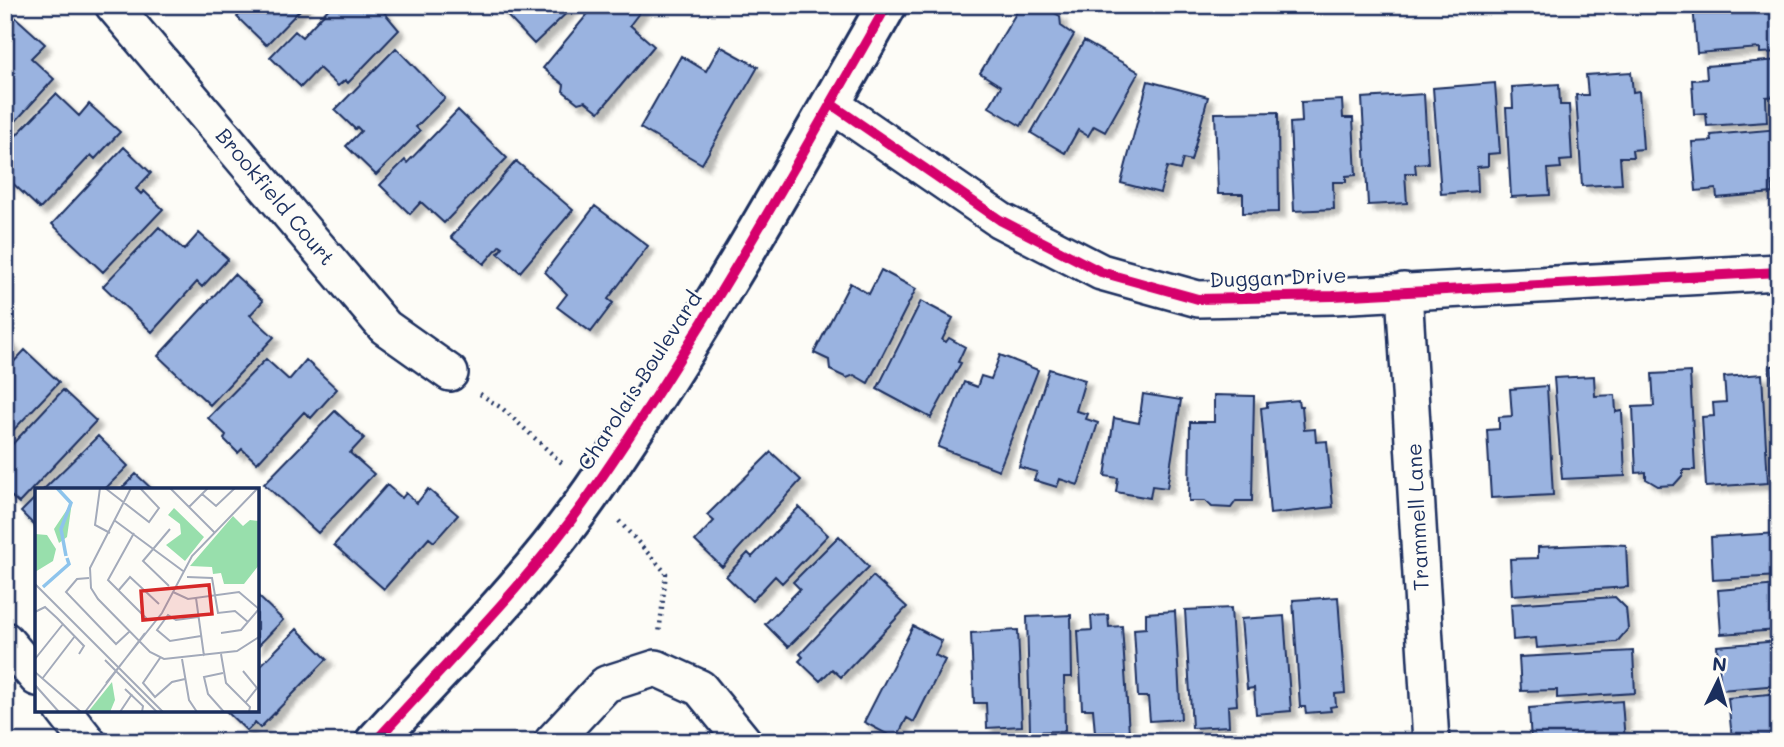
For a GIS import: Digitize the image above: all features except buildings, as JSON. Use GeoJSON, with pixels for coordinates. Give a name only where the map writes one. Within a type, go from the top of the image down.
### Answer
{"type":"FeatureCollection","features":[{"type":"Feature","properties":{"kind":"street","name":"Brookfield Court"},"geometry":{"type":"LineString","coordinates":[[113,5],[385,327],[450,373]]}},
{"type":"Feature","properties":{"kind":"street","name":"Charolais Boulevard"},"geometry":{"type":"LineString","coordinates":[[374,742],[504,601],[592,491],[738,267],[887,5]]}},
{"type":"Feature","properties":{"kind":"street","name":"Duggan Drive"},"geometry":{"type":"LineString","coordinates":[[831,104],[1000,220],[1101,272],[1198,299],[1404,292],[1779,272]]}},
{"type":"Feature","properties":{"kind":"street","name":"Trammell Lane"},"geometry":{"type":"LineString","coordinates":[[1404,292],[1431,742]]}},
{"type":"Feature","properties":{"kind":"street"},"geometry":{"type":"LineString","coordinates":[[5,640],[35,676]]}},
{"type":"Feature","properties":{"kind":"street"},"geometry":{"type":"LineString","coordinates":[[552,742],[606,684],[656,668],[700,688],[744,742]]}},
{"type":"Feature","properties":{"kind":"street"},"geometry":{"type":"LineString","coordinates":[[65,712],[89,742]]}},
{"type":"Feature","properties":{"kind":"path"},"geometry":{"type":"LineString","coordinates":[[450,373],[503,409],[592,491],[666,573],[656,668]]}},
{"type":"Feature","properties":{"kind":"cycle path"},"geometry":{"type":"LineString","coordinates":[[375,742],[516,588],[569,524],[593,490],[709,311],[887,5]]}},
{"type":"Feature","properties":{"kind":"cycle path"},"geometry":{"type":"LineString","coordinates":[[831,104],[1000,220],[1101,272],[1198,299],[1333,296],[1779,272]]}}]}
